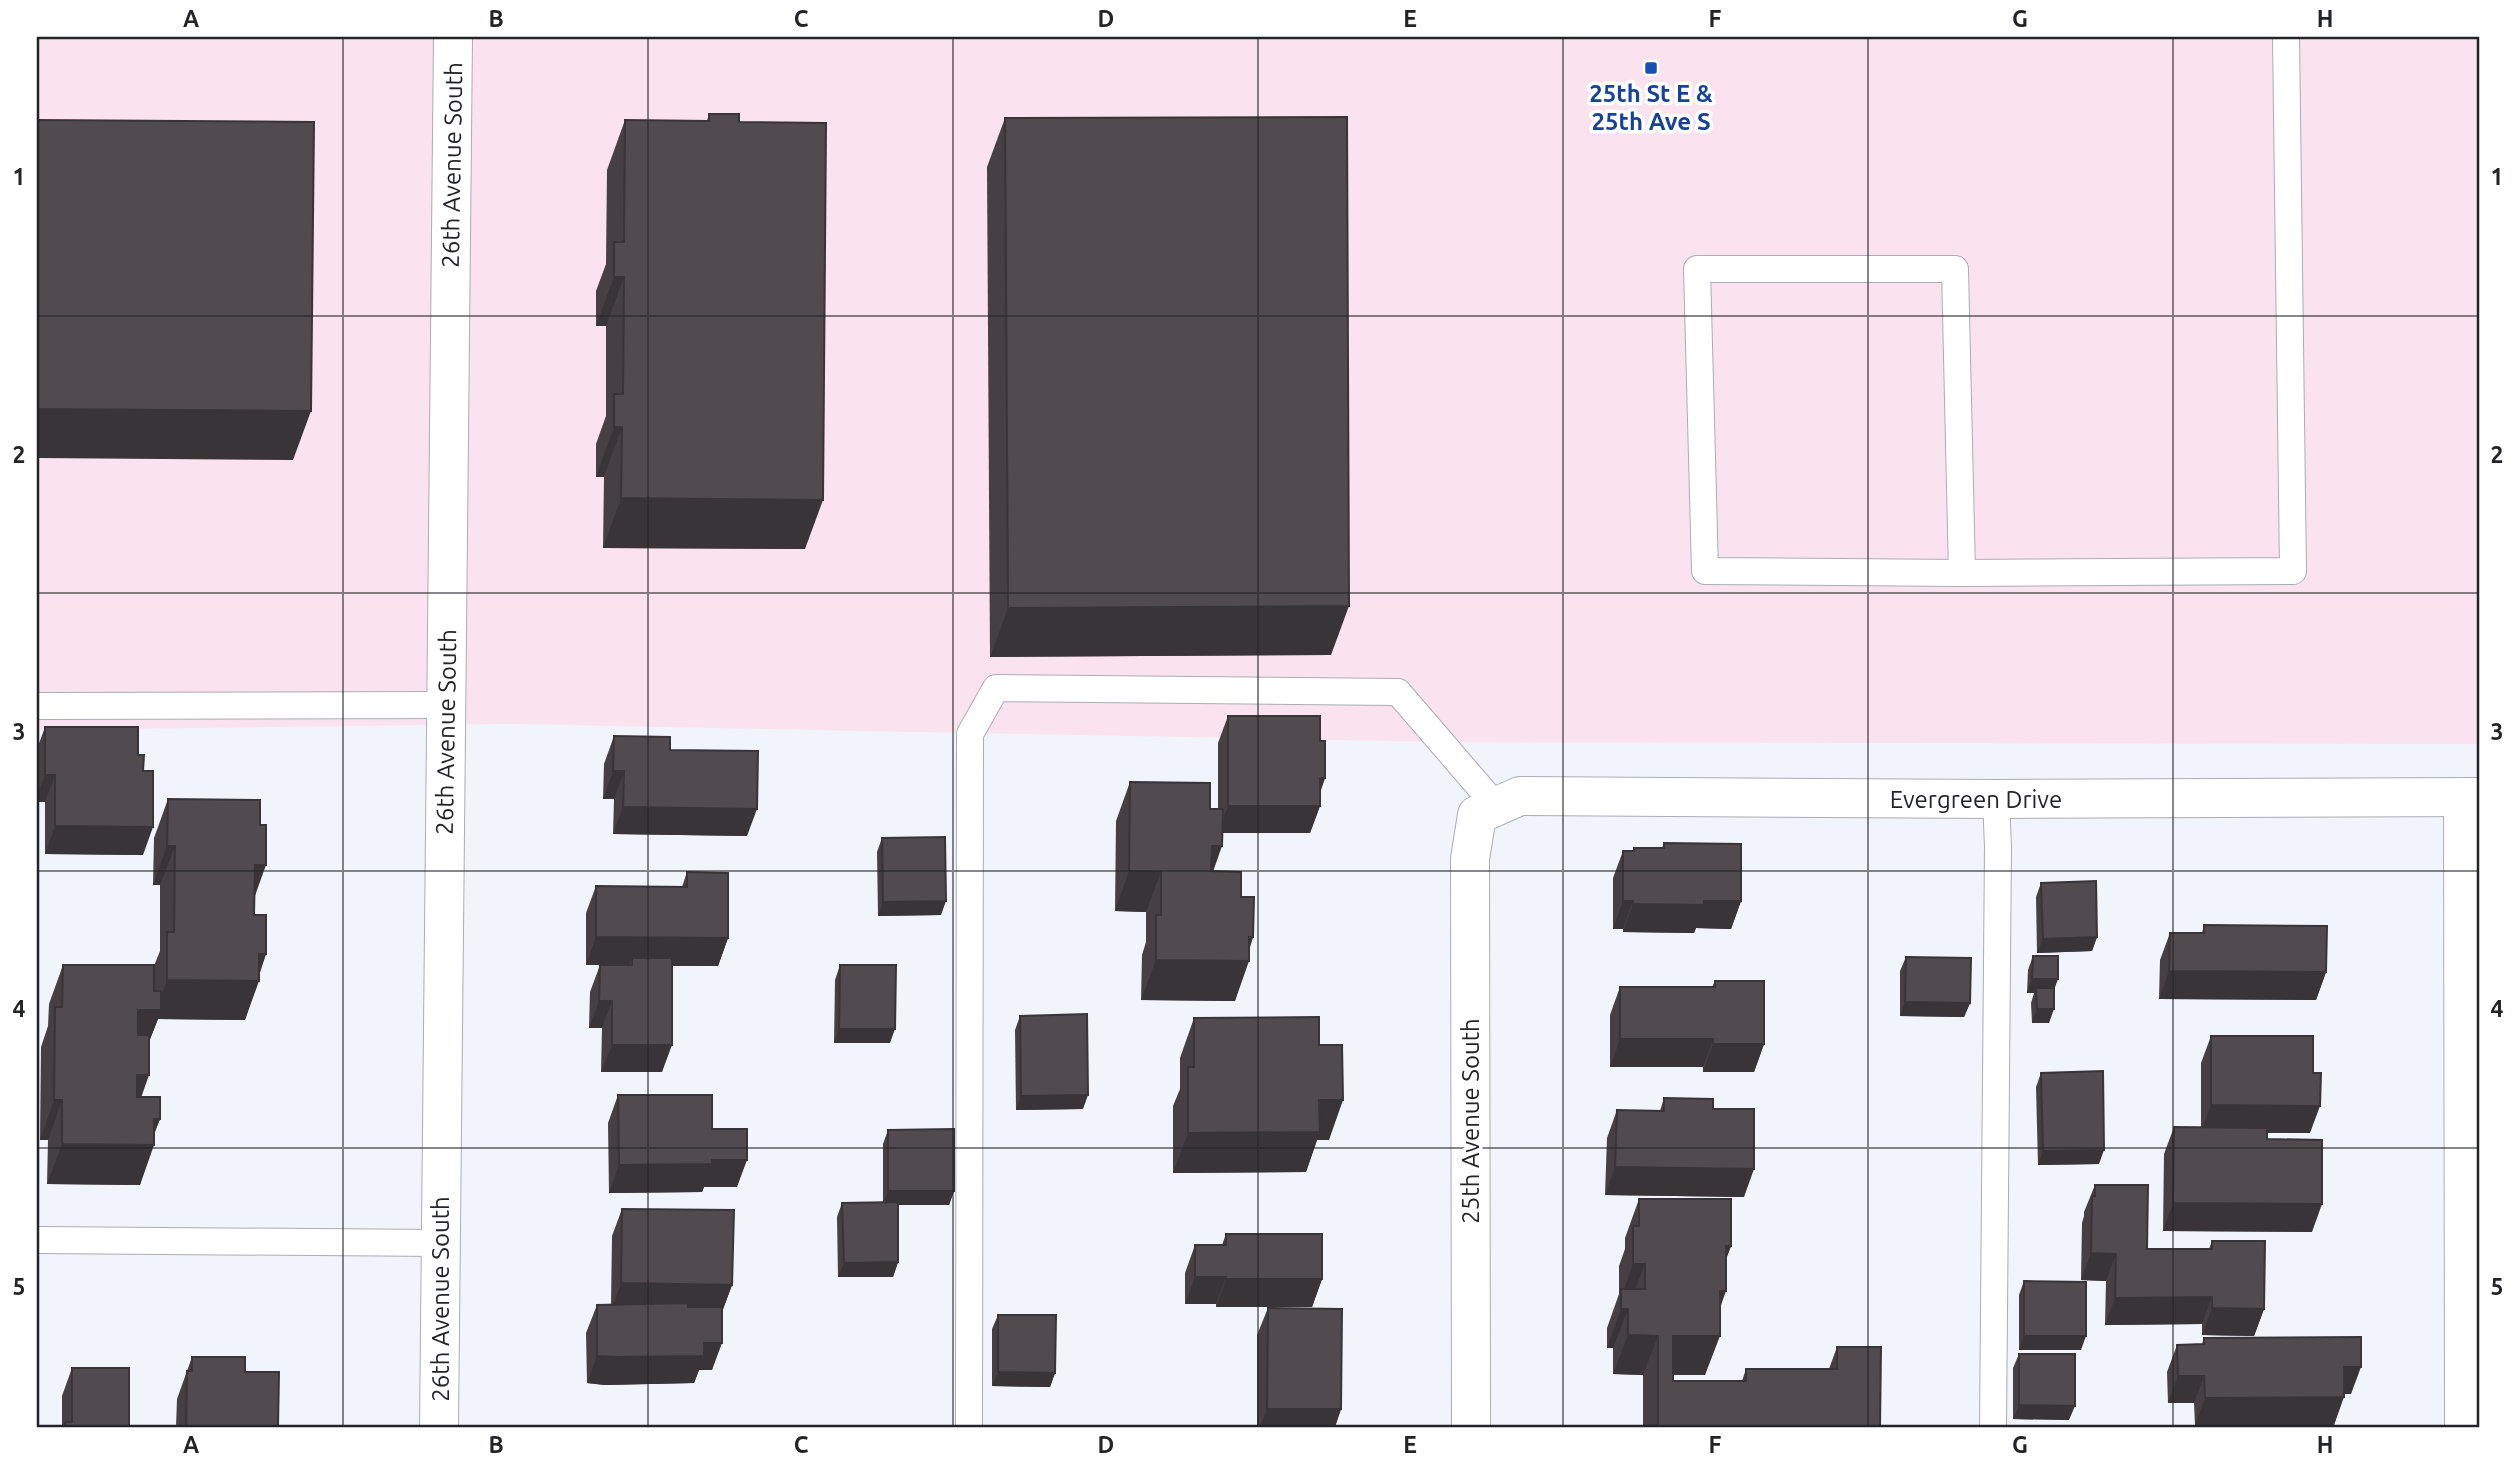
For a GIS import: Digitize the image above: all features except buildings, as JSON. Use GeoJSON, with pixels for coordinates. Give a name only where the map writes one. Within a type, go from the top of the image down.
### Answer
{"type":"FeatureCollection","features":[{"type":"Feature","properties":{"kind":"street","name":"26th Avenue South"},"geometry":{"type":"LineString","coordinates":[[439,1427],[453,37]]}},
{"type":"Feature","properties":{"kind":"street","name":"Evergreen Drive"},"geometry":{"type":"LineString","coordinates":[[1487,810],[1520,796],[2471,798]]}},
{"type":"Feature","properties":{"kind":"street"},"geometry":{"type":"LineString","coordinates":[[2464,1427],[2471,798]]}},
{"type":"Feature","properties":{"kind":"street","name":"25th Avenue South"},"geometry":{"type":"LineString","coordinates":[[1471,1427],[1470,859],[1487,810]]}},
{"type":"Feature","properties":{"kind":"lane"},"geometry":{"type":"LineString","coordinates":[[1962,573],[1955,269],[1697,269],[1705,571],[1962,573],[2293,570],[2286,37]]}},
{"type":"Feature","properties":{"kind":"lane"},"geometry":{"type":"LineString","coordinates":[[969,1427],[970,734],[996,688],[1398,692],[1487,810]]}},
{"type":"Feature","properties":{"kind":"lane"},"geometry":{"type":"LineString","coordinates":[[37,705],[446,705]]}},
{"type":"Feature","properties":{"kind":"lane"},"geometry":{"type":"LineString","coordinates":[[1993,1427],[1998,861],[1996,799]]}},
{"type":"Feature","properties":{"kind":"lane"},"geometry":{"type":"LineString","coordinates":[[37,1240],[440,1242]]}},
{"type":"Feature","properties":{"kind":"shaded area"},"geometry":{"type":"Polygon","coordinates":[[[37,37],[2479,37],[2479,744],[1434,742],[512,724],[37,730],[37,37]]]}},
{"type":"Feature","properties":{"kind":"place","name":"25th St E & 25th Ave S"},"geometry":{"type":"Point","coordinates":[1651,68]}}]}
